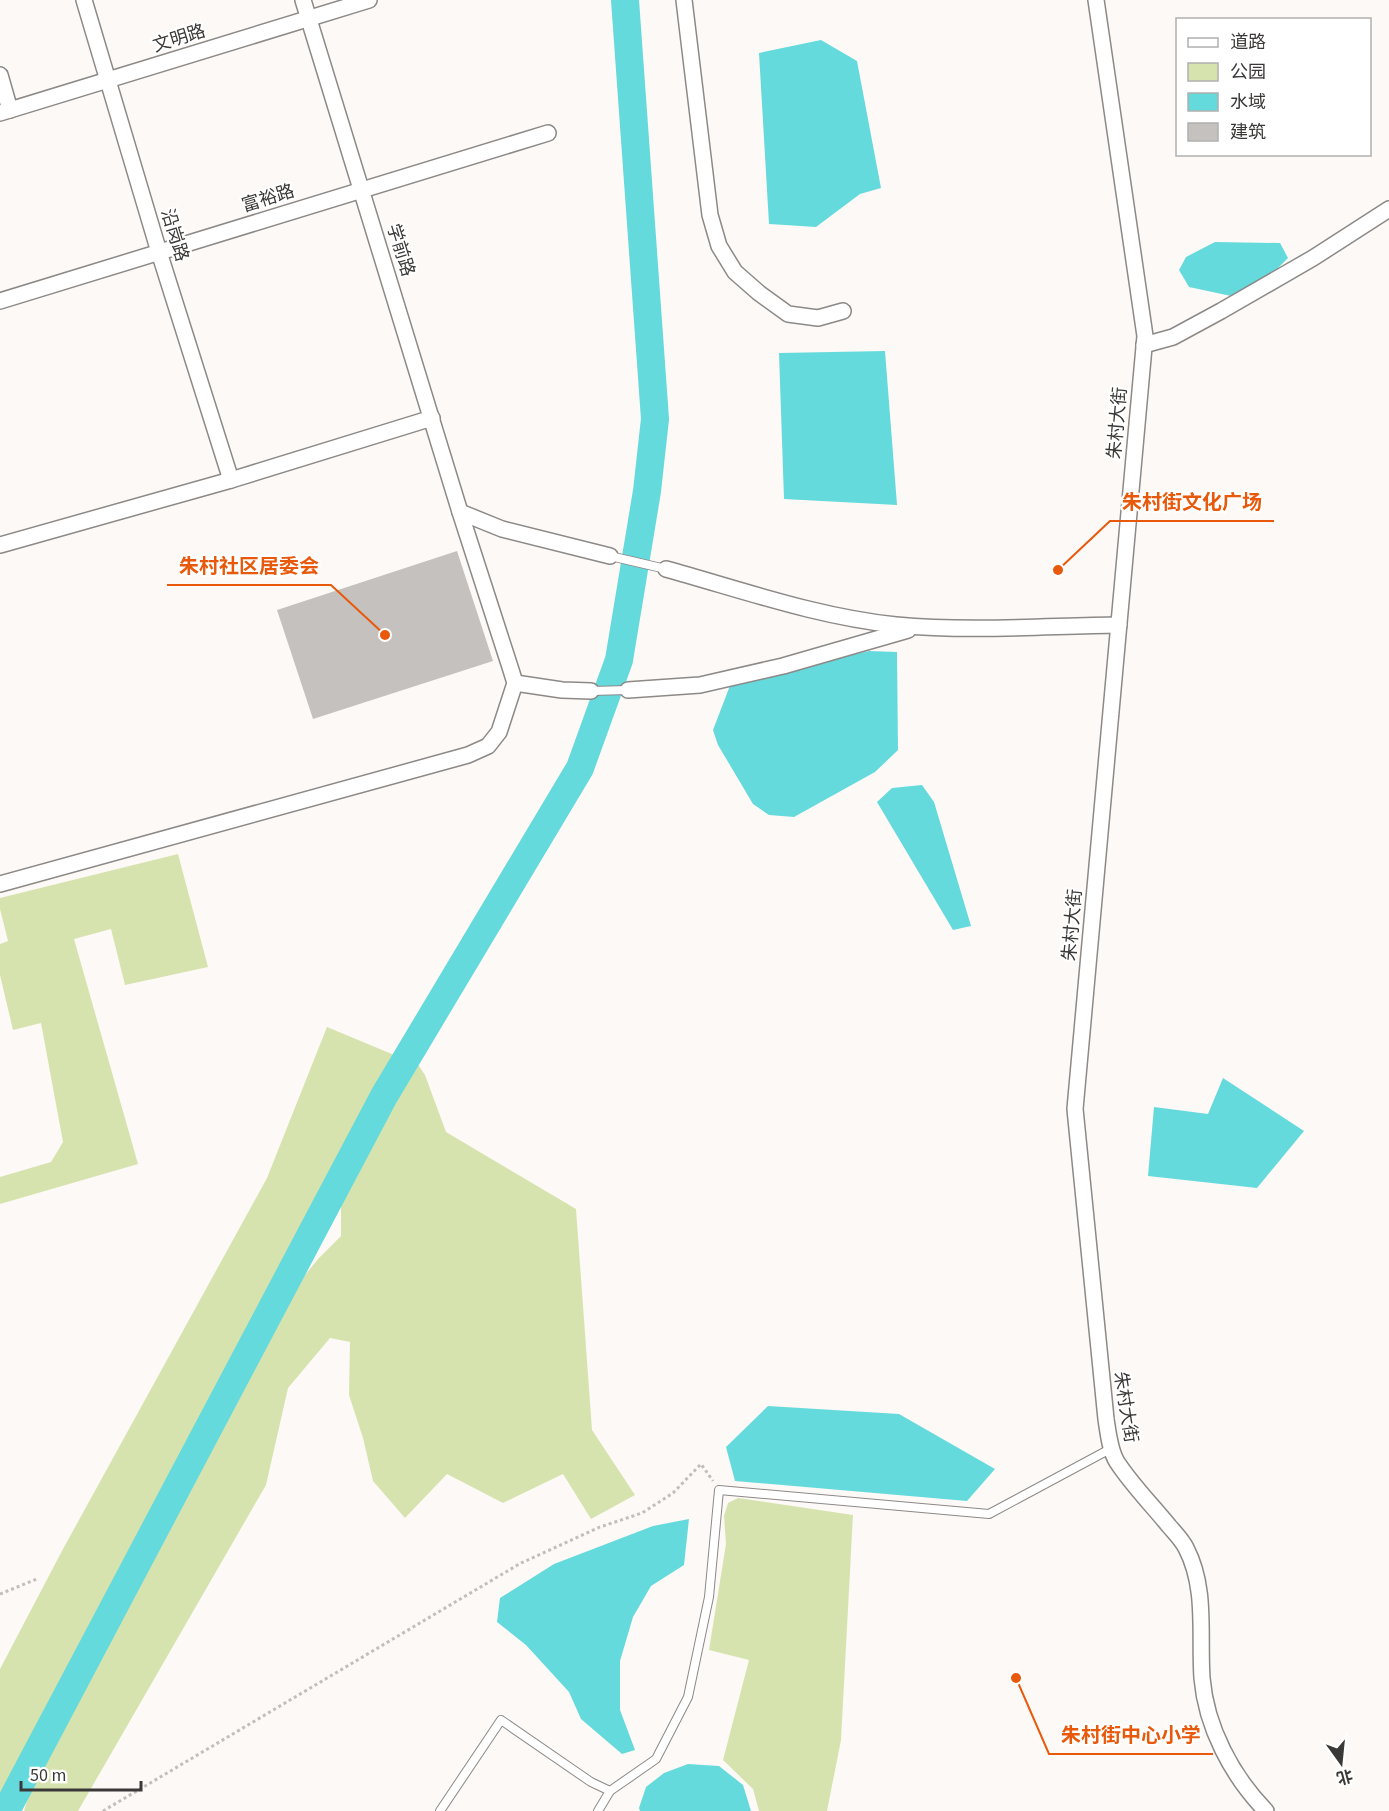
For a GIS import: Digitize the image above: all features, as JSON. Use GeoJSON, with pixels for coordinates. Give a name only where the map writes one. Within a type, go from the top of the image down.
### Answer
{"type":"FeatureCollection","features":[{"type":"Feature","properties":{"kind":"street","name":"沿岗路"},"geometry":{"type":"LineString","coordinates":[[84,0],[159,252],[231,480]]}},
{"type":"Feature","properties":{"kind":"street","name":"学前路"},"geometry":{"type":"LineString","coordinates":[[303,0],[460,512],[515,683]]}},
{"type":"Feature","properties":{"kind":"street","name":"文明路"},"geometry":{"type":"LineString","coordinates":[[5,111],[369,0]]}},
{"type":"Feature","properties":{"kind":"street"},"geometry":{"type":"LineString","coordinates":[[684,0],[710,215],[719,246],[735,272],[788,314],[818,318],[843,311]]}},
{"type":"Feature","properties":{"kind":"street","name":"朱村大街"},"geometry":{"type":"LineString","coordinates":[[1096,0],[1145,336],[1075,1109],[1106,1419],[1112,1448],[1116,1461],[1186,1546],[1197,1581],[1202,1618],[1204,1699],[1210,1720],[1230,1765],[1254,1799],[1266,1811]]}},
{"type":"Feature","properties":{"kind":"street"},"geometry":{"type":"LineString","coordinates":[[0,75],[5,111]]}},
{"type":"Feature","properties":{"kind":"street","name":"富裕路"},"geometry":{"type":"LineString","coordinates":[[0,301],[548,133]]}},
{"type":"Feature","properties":{"kind":"street"},"geometry":{"type":"LineString","coordinates":[[1144,345],[1173,337],[1221,311],[1313,258],[1389,209]]}},
{"type":"Feature","properties":{"kind":"street"},"geometry":{"type":"LineString","coordinates":[[0,545],[231,480],[432,418]]}},
{"type":"Feature","properties":{"kind":"street"},"geometry":{"type":"LineString","coordinates":[[460,512],[502,528],[610,556]]}},
{"type":"Feature","properties":{"kind":"street"},"geometry":{"type":"LineString","coordinates":[[666,569],[842,617],[921,627],[1119,625]]}},
{"type":"Feature","properties":{"kind":"street"},"geometry":{"type":"LineString","coordinates":[[628,690],[700,685],[783,666],[921,627]]}},
{"type":"Feature","properties":{"kind":"street"},"geometry":{"type":"LineString","coordinates":[[0,884],[468,755],[488,746],[499,732],[515,683],[562,690],[591,691]]}},
{"type":"Feature","properties":{"kind":"lane"},"geometry":{"type":"LineString","coordinates":[[610,556],[666,569]]}},
{"type":"Feature","properties":{"kind":"lane"},"geometry":{"type":"LineString","coordinates":[[591,691],[628,690]]}},
{"type":"Feature","properties":{"kind":"lane"},"geometry":{"type":"LineString","coordinates":[[598,1811],[610,1791],[657,1759],[688,1697],[709,1597],[719,1490],[989,1514],[1112,1448]]}},
{"type":"Feature","properties":{"kind":"lane"},"geometry":{"type":"LineString","coordinates":[[440,1811],[501,1720],[591,1782],[610,1791]]}},
{"type":"Feature","properties":{"kind":"path"},"geometry":{"type":"LineString","coordinates":[[103,1811],[521,1563],[600,1527],[642,1513],[673,1493],[701,1464],[719,1490]]}},
{"type":"Feature","properties":{"kind":"path"},"geometry":{"type":"LineString","coordinates":[[0,1594],[37,1579]]}},
{"type":"Feature","properties":{"kind":"green space"},"geometry":{"type":"Polygon","coordinates":[[[178,854],[208,967],[125,985],[111,929],[74,939],[138,1164],[0,1204],[0,1177],[51,1162],[63,1142],[41,1023],[13,1030],[0,975],[0,944],[8,941],[0,909],[0,898],[178,854]]]}},
{"type":"Feature","properties":{"kind":"green space"},"geometry":{"type":"Polygon","coordinates":[[[327,1027],[399,1057],[195,1442],[0,1800],[0,1669],[63,1549],[267,1178],[327,1027]]]}},
{"type":"Feature","properties":{"kind":"green space"},"geometry":{"type":"Polygon","coordinates":[[[413,1057],[425,1075],[446,1132],[576,1209],[592,1430],[635,1495],[591,1519],[563,1474],[503,1503],[447,1474],[405,1518],[373,1481],[363,1438],[349,1395],[350,1342],[330,1338],[288,1388],[266,1485],[78,1811],[24,1811],[33,1781],[62,1724],[292,1291],[318,1259],[341,1236],[341,1195],[413,1057]]]}},
{"type":"Feature","properties":{"kind":"green space"},"geometry":{"type":"Polygon","coordinates":[[[738,1498],[853,1515],[841,1740],[827,1811],[759,1811],[753,1789],[723,1760],[749,1660],[709,1650],[726,1544],[724,1516],[728,1503],[738,1498]]]}},
{"type":"Feature","properties":{"kind":"water"},"geometry":{"type":"Polygon","coordinates":[[[821,40],[857,61],[881,188],[860,194],[816,227],[769,224],[759,53],[821,40]]]}},
{"type":"Feature","properties":{"kind":"water"},"geometry":{"type":"Polygon","coordinates":[[[1215,242],[1280,243],[1288,258],[1272,274],[1231,296],[1189,287],[1179,270],[1186,257],[1215,242]]]}},
{"type":"Feature","properties":{"kind":"water"},"geometry":{"type":"Polygon","coordinates":[[[885,351],[897,505],[784,499],[779,353],[885,351]]]}},
{"type":"Feature","properties":{"kind":"water"},"geometry":{"type":"Polygon","coordinates":[[[869,651],[897,652],[898,750],[875,772],[794,817],[769,815],[753,804],[718,745],[713,730],[731,683],[869,651]]]}},
{"type":"Feature","properties":{"kind":"water"},"geometry":{"type":"Polygon","coordinates":[[[922,785],[934,802],[971,926],[953,930],[877,802],[892,788],[922,785]]]}},
{"type":"Feature","properties":{"kind":"water"},"geometry":{"type":"Polygon","coordinates":[[[1223,1078],[1304,1131],[1257,1188],[1148,1176],[1154,1107],[1208,1114],[1223,1078]]]}},
{"type":"Feature","properties":{"kind":"water"},"geometry":{"type":"Polygon","coordinates":[[[768,1406],[899,1414],[995,1469],[967,1501],[735,1481],[726,1447],[768,1406]]]}},
{"type":"Feature","properties":{"kind":"water"},"geometry":{"type":"Polygon","coordinates":[[[689,1519],[684,1565],[651,1586],[633,1617],[620,1661],[620,1710],[635,1750],[622,1754],[581,1719],[569,1692],[526,1645],[497,1622],[500,1598],[554,1564],[653,1526],[689,1519]]]}},
{"type":"Feature","properties":{"kind":"water"},"geometry":{"type":"Polygon","coordinates":[[[688,1764],[719,1766],[743,1785],[751,1811],[640,1811],[646,1787],[664,1773],[688,1764]]]}},
{"type":"Feature","properties":{"kind":"building"},"geometry":{"type":"Polygon","coordinates":[[[457,551],[493,661],[313,719],[277,610],[457,551]]]}},
{"type":"Feature","properties":{"kind":"waterway"},"geometry":{"type":"LineString","coordinates":[[6,1811],[384,1096],[580,768],[619,660],[647,491],[655,419],[625,0]]}},
{"type":"Feature","properties":{"kind":"place","name":"朱村街文化广场"},"geometry":{"type":"Point","coordinates":[1058,570]}},
{"type":"Feature","properties":{"kind":"place","name":"朱村社区居委会"},"geometry":{"type":"Point","coordinates":[385,635]}},
{"type":"Feature","properties":{"kind":"place","name":"朱村街中心小学"},"geometry":{"type":"Point","coordinates":[1016,1678]}}]}
